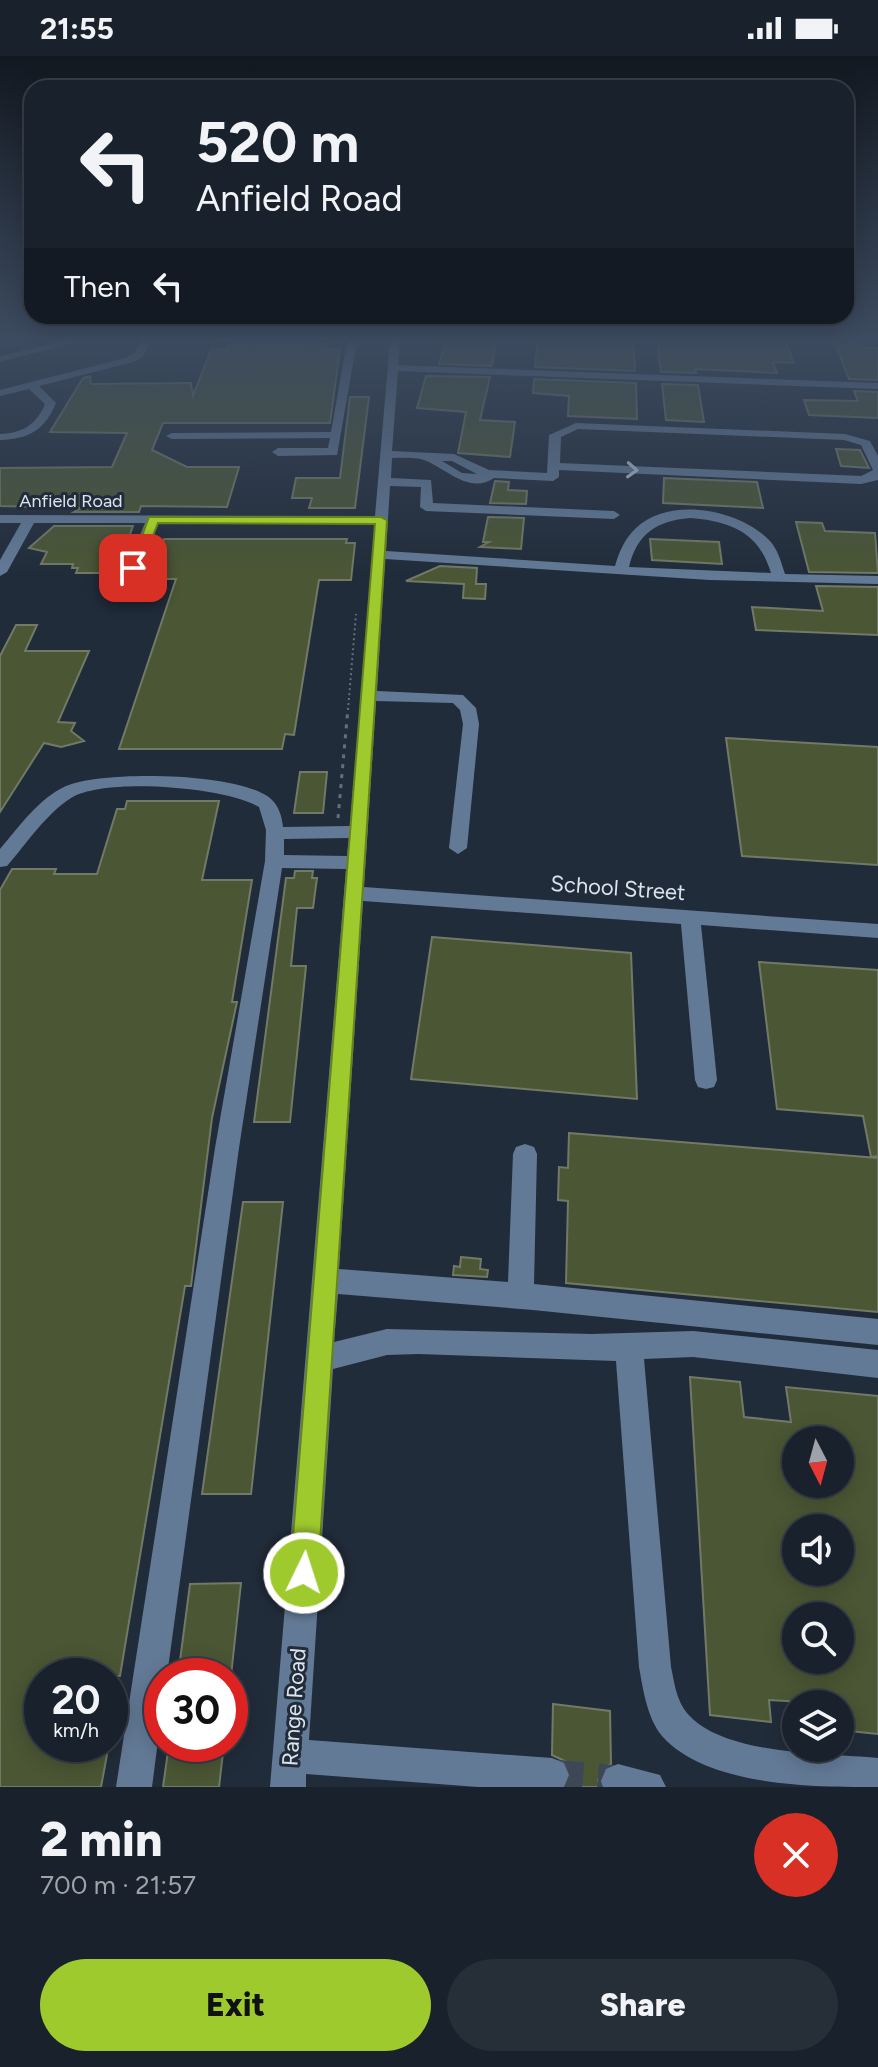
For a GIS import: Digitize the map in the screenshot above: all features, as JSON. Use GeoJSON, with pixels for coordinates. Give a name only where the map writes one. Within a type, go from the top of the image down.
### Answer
{"type":"FeatureCollection","features":[{"type":"Feature","properties":{"kind":"street"},"geometry":{"type":"LineString","coordinates":[[0,437],[26,435],[36,430],[44,416]]}},
{"type":"Feature","properties":{"kind":"street"},"geometry":{"type":"LineString","coordinates":[[278,452],[333,452],[339,416]]}},
{"type":"Feature","properties":{"kind":"street","name":"Range Road"},"geometry":{"type":"LineString","coordinates":[[290,1772],[356,863],[348,828],[369,696],[381,520],[391,482],[386,454],[389,416]]}},
{"type":"Feature","properties":{"kind":"street"},"geometry":{"type":"LineString","coordinates":[[386,454],[426,456],[462,478],[540,481],[554,466],[555,435],[576,426],[835,436],[866,443],[878,470],[873,478],[861,480],[554,466]]}},
{"type":"Feature","properties":{"kind":"street"},"geometry":{"type":"LineString","coordinates":[[172,436],[335,435]]}},
{"type":"Feature","properties":{"kind":"street"},"geometry":{"type":"LineString","coordinates":[[391,482],[427,483],[426,507],[614,515]]}},
{"type":"Feature","properties":{"kind":"street"},"geometry":{"type":"LineString","coordinates":[[621,569],[627,548],[645,527],[673,517],[693,516],[730,521],[750,531],[767,545],[779,577]]}},
{"type":"Feature","properties":{"kind":"street","name":"Anfield Road"},"geometry":{"type":"LineString","coordinates":[[0,519],[381,520]]}},
{"type":"Feature","properties":{"kind":"street"},"geometry":{"type":"LineString","coordinates":[[0,572],[30,519]]}},
{"type":"Feature","properties":{"kind":"street"},"geometry":{"type":"LineString","coordinates":[[133,568],[153,520]]}},
{"type":"Feature","properties":{"kind":"street"},"geometry":{"type":"LineString","coordinates":[[379,555],[878,580]]}},
{"type":"Feature","properties":{"kind":"street"},"geometry":{"type":"LineString","coordinates":[[369,696],[457,698],[468,708],[471,724],[458,848]]}},
{"type":"Feature","properties":{"kind":"street"},"geometry":{"type":"LineString","coordinates":[[0,861],[60,797],[88,784],[190,783],[226,787],[262,799],[269,809],[275,833],[274,861],[227,1148],[134,1787]]}},
{"type":"Feature","properties":{"kind":"street"},"geometry":{"type":"LineString","coordinates":[[275,833],[348,828]]}},
{"type":"Feature","properties":{"kind":"street"},"geometry":{"type":"LineString","coordinates":[[274,861],[356,863]]}},
{"type":"Feature","properties":{"kind":"street","name":"School Street"},"geometry":{"type":"LineString","coordinates":[[354,893],[878,931]]}},
{"type":"Feature","properties":{"kind":"street"},"geometry":{"type":"LineString","coordinates":[[690,917],[706,1080]]}},
{"type":"Feature","properties":{"kind":"street"},"geometry":{"type":"LineString","coordinates":[[521,1295],[525,1154]]}},
{"type":"Feature","properties":{"kind":"street"},"geometry":{"type":"LineString","coordinates":[[326,1281],[521,1295],[708,1317],[878,1332]]}},
{"type":"Feature","properties":{"kind":"street"},"geometry":{"type":"LineString","coordinates":[[320,1359],[387,1342],[419,1341],[535,1347],[693,1344],[878,1364]]}},
{"type":"Feature","properties":{"kind":"street"},"geometry":{"type":"LineString","coordinates":[[629,1347],[655,1667],[667,1712],[690,1740],[730,1758],[878,1775]]}},
{"type":"Feature","properties":{"kind":"street"},"geometry":{"type":"LineString","coordinates":[[290,1772],[552,1775]]}},
{"type":"Feature","properties":{"kind":"path"},"geometry":{"type":"LineString","coordinates":[[348,828],[357,605]]}},
{"type":"Feature","properties":{"kind":"building"},"geometry":{"type":"Polygon","coordinates":[[[60,416],[331,416],[330,423],[163,423],[152,450],[187,467],[239,467],[227,507],[141,506],[139,512],[74,512],[81,508],[0,506],[0,468],[112,467],[127,433],[50,432],[60,416]]]}},
{"type":"Feature","properties":{"kind":"building"},"geometry":{"type":"Polygon","coordinates":[[[348,416],[367,416],[355,508],[309,508],[312,498],[292,498],[296,478],[340,478],[348,416]]]}},
{"type":"Feature","properties":{"kind":"building"},"geometry":{"type":"Polygon","coordinates":[[[465,416],[515,422],[510,457],[458,453],[465,416]]]}},
{"type":"Feature","properties":{"kind":"building"},"geometry":{"type":"Polygon","coordinates":[[[568,416],[637,416],[637,419],[568,416]]]}},
{"type":"Feature","properties":{"kind":"building"},"geometry":{"type":"Polygon","coordinates":[[[666,416],[703,416],[704,422],[666,420],[666,416]]]}},
{"type":"Feature","properties":{"kind":"building"},"geometry":{"type":"Polygon","coordinates":[[[827,416],[878,416],[878,418],[827,416]]]}},
{"type":"Feature","properties":{"kind":"building"},"geometry":{"type":"Polygon","coordinates":[[[836,449],[860,450],[869,468],[841,466],[836,449]]]}},
{"type":"Feature","properties":{"kind":"building"},"geometry":{"type":"Polygon","coordinates":[[[664,478],[757,482],[763,508],[663,503],[664,478]]]}},
{"type":"Feature","properties":{"kind":"building"},"geometry":{"type":"Polygon","coordinates":[[[495,481],[509,482],[508,490],[527,491],[526,504],[490,503],[495,481]]]}},
{"type":"Feature","properties":{"kind":"building"},"geometry":{"type":"Polygon","coordinates":[[[488,517],[524,518],[521,549],[480,547],[489,542],[483,542],[488,517]]]}},
{"type":"Feature","properties":{"kind":"building"},"geometry":{"type":"Polygon","coordinates":[[[796,522],[822,523],[825,531],[875,533],[878,573],[809,572],[796,522]]]}},
{"type":"Feature","properties":{"kind":"building"},"geometry":{"type":"Polygon","coordinates":[[[54,526],[133,526],[127,542],[134,542],[123,568],[109,568],[106,573],[76,573],[78,568],[72,568],[73,564],[41,564],[47,552],[29,548],[54,526]]]}},
{"type":"Feature","properties":{"kind":"building"},"geometry":{"type":"Polygon","coordinates":[[[164,539],[347,539],[346,543],[355,543],[351,580],[319,580],[294,735],[285,734],[282,749],[119,749],[176,579],[139,579],[154,542],[163,542],[164,539]]]}},
{"type":"Feature","properties":{"kind":"building"},"geometry":{"type":"Polygon","coordinates":[[[650,539],[719,542],[722,564],[652,560],[650,539]]]}},
{"type":"Feature","properties":{"kind":"building"},"geometry":{"type":"Polygon","coordinates":[[[440,566],[477,568],[476,584],[486,584],[485,599],[463,598],[464,584],[406,581],[440,566]]]}},
{"type":"Feature","properties":{"kind":"building"},"geometry":{"type":"Polygon","coordinates":[[[816,586],[878,587],[878,635],[756,630],[752,607],[823,611],[816,586]]]}},
{"type":"Feature","properties":{"kind":"building"},"geometry":{"type":"Polygon","coordinates":[[[16,625],[37,625],[25,651],[89,651],[58,722],[75,723],[71,731],[84,741],[61,747],[44,743],[0,812],[0,656],[16,625]]]}},
{"type":"Feature","properties":{"kind":"building"},"geometry":{"type":"Polygon","coordinates":[[[726,738],[878,747],[878,865],[742,856],[726,738]]]}},
{"type":"Feature","properties":{"kind":"building"},"geometry":{"type":"Polygon","coordinates":[[[300,772],[327,772],[323,813],[294,813],[300,772]]]}},
{"type":"Feature","properties":{"kind":"building"},"geometry":{"type":"Polygon","coordinates":[[[127,801],[219,801],[202,880],[252,880],[232,1002],[237,1002],[212,1118],[191,1286],[185,1286],[123,1658],[24,1658],[24,1762],[106,1762],[101,1787],[0,1787],[0,890],[12,869],[56,869],[54,874],[97,874],[117,809],[125,809],[127,801]]]}},
{"type":"Feature","properties":{"kind":"building"},"geometry":{"type":"Polygon","coordinates":[[[295,871],[313,871],[312,878],[317,878],[313,908],[297,908],[291,966],[306,966],[290,1122],[254,1122],[286,878],[294,878],[295,871]]]}},
{"type":"Feature","properties":{"kind":"building"},"geometry":{"type":"Polygon","coordinates":[[[432,937],[631,953],[637,1099],[411,1079],[432,937]]]}},
{"type":"Feature","properties":{"kind":"building"},"geometry":{"type":"Polygon","coordinates":[[[759,962],[878,970],[878,1156],[871,1157],[863,1116],[777,1109],[759,962]]]}},
{"type":"Feature","properties":{"kind":"building"},"geometry":{"type":"Polygon","coordinates":[[[569,1133],[878,1158],[878,1312],[566,1283],[568,1201],[558,1200],[559,1167],[568,1168],[569,1133]]]}},
{"type":"Feature","properties":{"kind":"building"},"geometry":{"type":"Polygon","coordinates":[[[243,1202],[283,1202],[251,1494],[202,1494],[243,1202]]]}},
{"type":"Feature","properties":{"kind":"building"},"geometry":{"type":"Polygon","coordinates":[[[461,1257],[481,1259],[480,1269],[488,1270],[487,1277],[453,1275],[454,1266],[460,1267],[461,1257]]]}},
{"type":"Feature","properties":{"kind":"building"},"geometry":{"type":"Polygon","coordinates":[[[690,1377],[740,1382],[744,1417],[791,1422],[786,1387],[878,1396],[878,1734],[854,1731],[854,1690],[782,1690],[782,1701],[769,1700],[771,1722],[710,1715],[690,1377]]]}},
{"type":"Feature","properties":{"kind":"building"},"geometry":{"type":"Polygon","coordinates":[[[241,1583],[233,1658],[180,1658],[190,1584],[241,1583]]]}},
{"type":"Feature","properties":{"kind":"building"},"geometry":{"type":"Polygon","coordinates":[[[553,1704],[610,1711],[611,1764],[603,1768],[598,1780],[600,1787],[567,1787],[572,1774],[567,1762],[552,1755],[553,1704]]]}},
{"type":"Feature","properties":{"kind":"building"},"geometry":{"type":"Polygon","coordinates":[[[166,1762],[222,1762],[219,1787],[163,1787],[166,1762]]]}},
{"type":"Feature","properties":{"kind":"tunnel"},"geometry":{"type":"LineString","coordinates":[[552,1775],[618,1781]]}},
{"type":"Feature","properties":{"kind":"route"},"geometry":{"type":"LineString","coordinates":[[133,568],[153,520],[381,520],[304,1573]]}}]}
